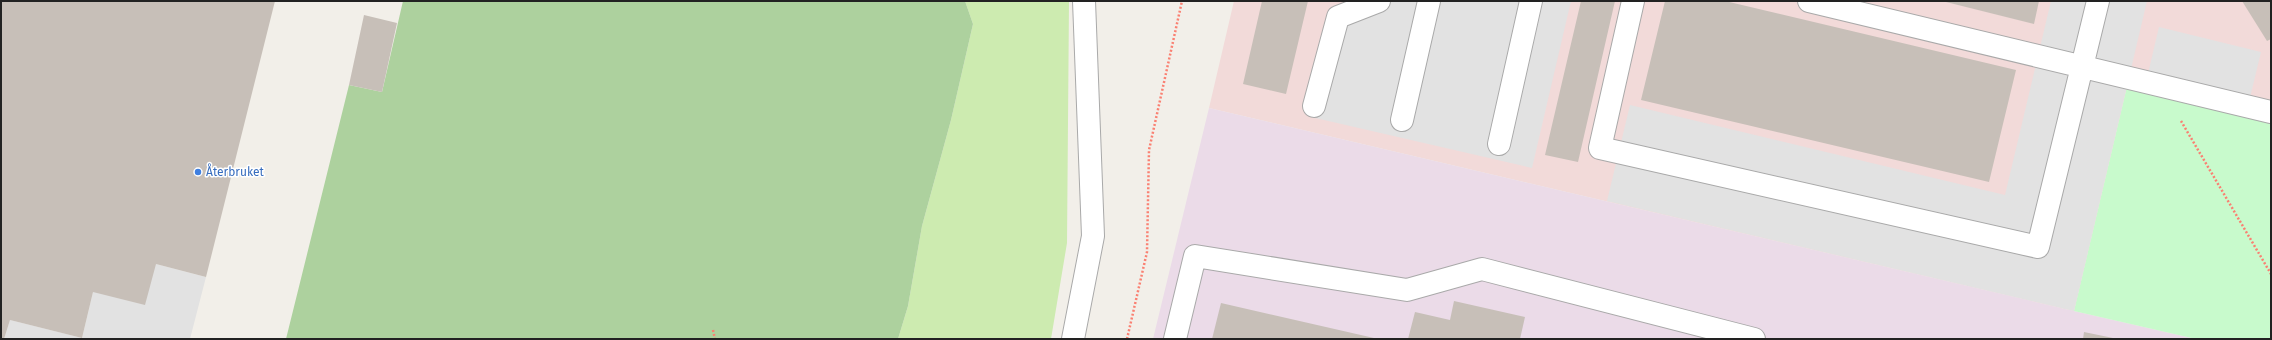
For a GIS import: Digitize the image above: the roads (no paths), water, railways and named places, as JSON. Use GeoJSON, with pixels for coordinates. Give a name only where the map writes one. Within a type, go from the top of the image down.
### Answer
{"type":"FeatureCollection","features":[{"type":"Feature","properties":{"kind":"lane"},"geometry":{"type":"LineString","coordinates":[[1073,339],[1093,236],[1084,1]]}},
{"type":"Feature","properties":{"kind":"lane"},"geometry":{"type":"LineString","coordinates":[[1314,106],[1338,17],[1379,1]]}},
{"type":"Feature","properties":{"kind":"lane"},"geometry":{"type":"LineString","coordinates":[[1402,120],[1429,1]]}},
{"type":"Feature","properties":{"kind":"lane"},"geometry":{"type":"LineString","coordinates":[[1499,144],[1531,1]]}},
{"type":"Feature","properties":{"kind":"lane"},"geometry":{"type":"LineString","coordinates":[[1632,1],[1600,148],[2038,247],[2098,1]]}},
{"type":"Feature","properties":{"kind":"lane"},"geometry":{"type":"LineString","coordinates":[[1809,1],[1890,10],[2082,66],[2271,112]]}},
{"type":"Feature","properties":{"kind":"lane"},"geometry":{"type":"LineString","coordinates":[[1175,339],[1195,256],[1408,290],[1482,269],[1754,339]]}},
{"type":"Feature","properties":{"kind":"place","name":"Återbruket"},"geometry":{"type":"Point","coordinates":[198,172]}}]}
